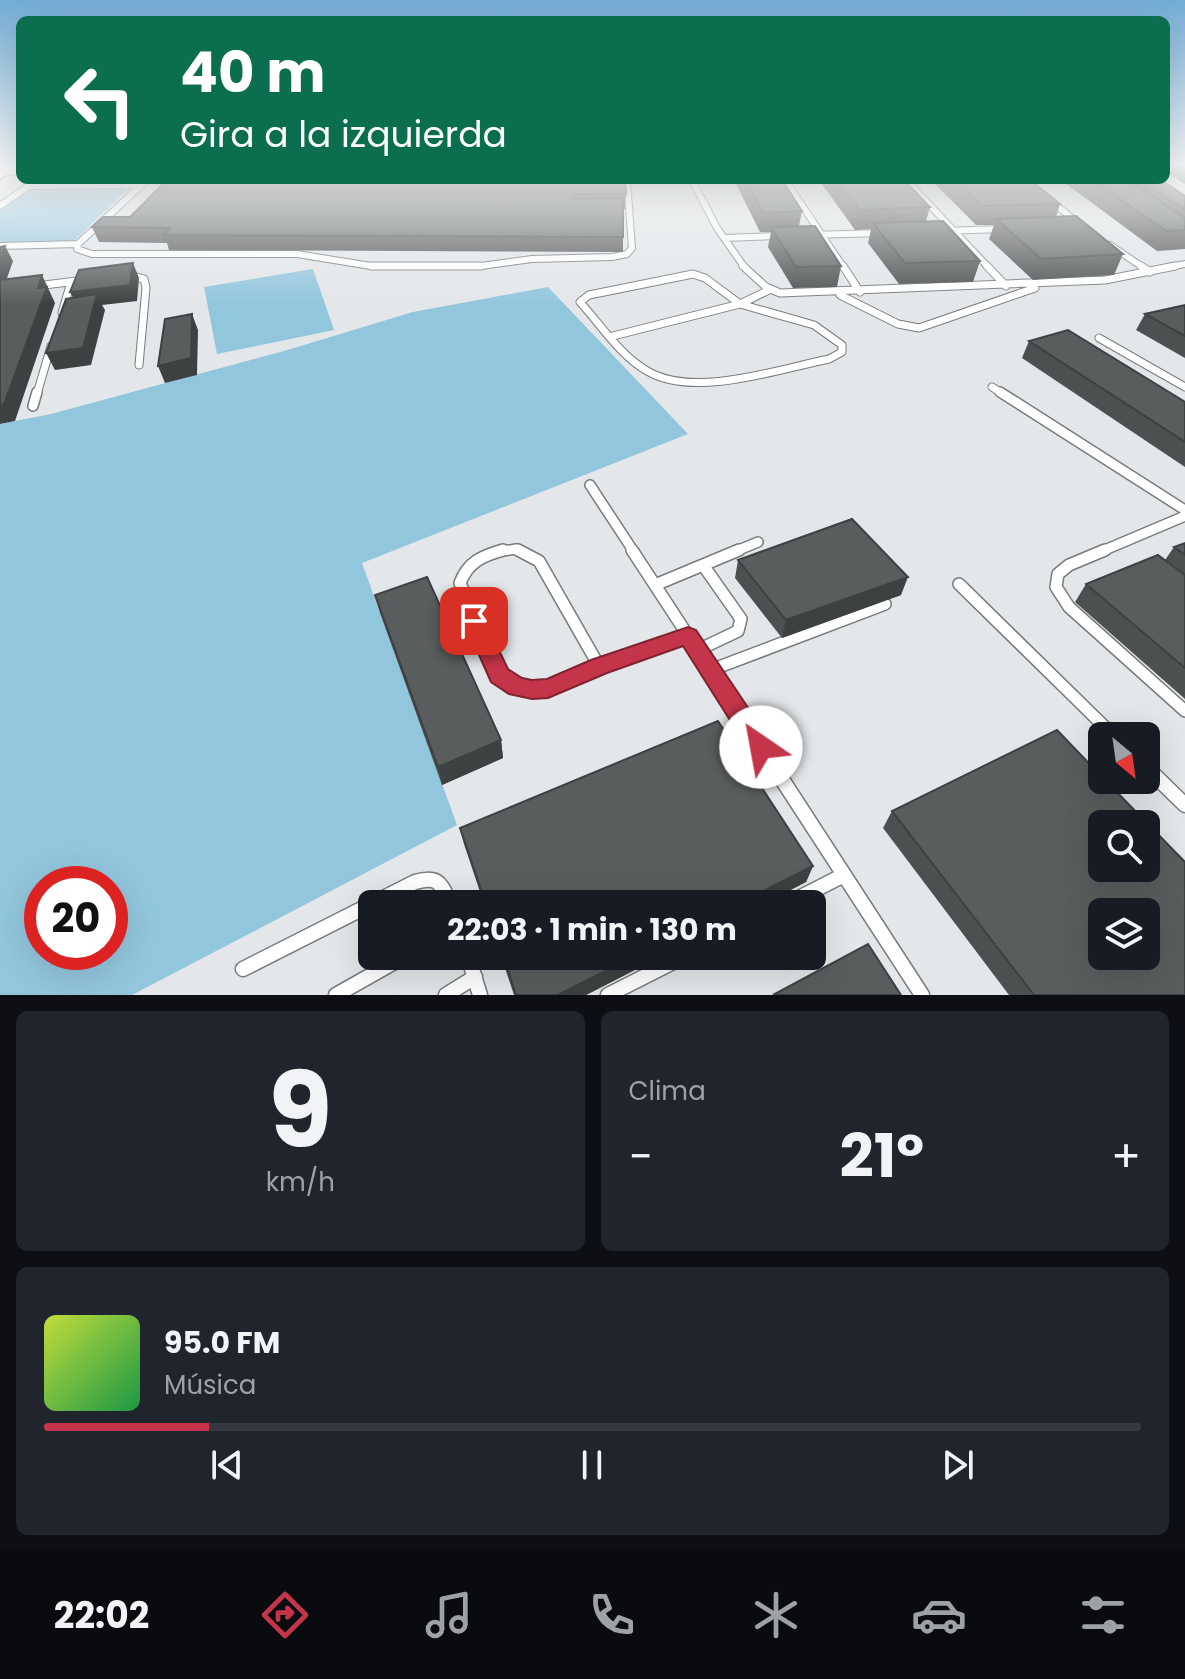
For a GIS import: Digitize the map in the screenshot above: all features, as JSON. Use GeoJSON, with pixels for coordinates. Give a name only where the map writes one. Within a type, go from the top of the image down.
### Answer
{"type":"FeatureCollection","features":[{"type":"Feature","properties":{"kind":"lane"},"geometry":{"type":"LineString","coordinates":[[0,246],[78,244],[112,212]]}},
{"type":"Feature","properties":{"kind":"lane"},"geometry":{"type":"LineString","coordinates":[[78,244],[77,249],[82,253],[92,254],[297,254],[371,266],[481,266],[532,259],[627,254],[632,248],[629,212]]}},
{"type":"Feature","properties":{"kind":"lane"},"geometry":{"type":"LineString","coordinates":[[710,212],[724,238],[756,281],[769,290]]}},
{"type":"Feature","properties":{"kind":"lane"},"geometry":{"type":"LineString","coordinates":[[807,212],[860,292]]}},
{"type":"Feature","properties":{"kind":"lane"},"geometry":{"type":"LineString","coordinates":[[937,212],[1006,286]]}},
{"type":"Feature","properties":{"kind":"lane"},"geometry":{"type":"LineString","coordinates":[[1065,212],[1082,226],[1068,227]]}},
{"type":"Feature","properties":{"kind":"lane"},"geometry":{"type":"LineString","coordinates":[[926,231],[1012,229]]}},
{"type":"Feature","properties":{"kind":"lane"},"geometry":{"type":"LineString","coordinates":[[808,235],[896,232]]}},
{"type":"Feature","properties":{"kind":"lane"},"geometry":{"type":"LineString","coordinates":[[724,238],[794,235]]}},
{"type":"Feature","properties":{"kind":"lane"},"geometry":{"type":"LineString","coordinates":[[1105,241],[1150,272]]}},
{"type":"Feature","properties":{"kind":"lane"},"geometry":{"type":"LineString","coordinates":[[613,336],[740,304],[769,290],[837,293],[1105,280],[1185,264]]}},
{"type":"Feature","properties":{"kind":"lane"},"geometry":{"type":"LineString","coordinates":[[693,274],[705,278],[740,304],[814,325],[842,345],[842,352],[829,359],[695,384],[662,378],[647,372],[580,302],[589,295],[693,274]]}},
{"type":"Feature","properties":{"kind":"lane"},"geometry":{"type":"LineString","coordinates":[[122,275],[144,279],[146,288],[139,365]]}},
{"type":"Feature","properties":{"kind":"lane"},"geometry":{"type":"LineString","coordinates":[[28,287],[97,279]]}},
{"type":"Feature","properties":{"kind":"lane"},"geometry":{"type":"LineString","coordinates":[[58,323],[71,282]]}},
{"type":"Feature","properties":{"kind":"lane"},"geometry":{"type":"LineString","coordinates":[[837,293],[898,324],[919,328],[1049,283]]}},
{"type":"Feature","properties":{"kind":"lane"},"geometry":{"type":"LineString","coordinates":[[33,406],[54,337]]}},
{"type":"Feature","properties":{"kind":"lane"},"geometry":{"type":"LineString","coordinates":[[1099,338],[1185,387]]}},
{"type":"Feature","properties":{"kind":"lane"},"geometry":{"type":"LineString","coordinates":[[992,387],[1185,510]]}},
{"type":"Feature","properties":{"kind":"lane"},"geometry":{"type":"LineString","coordinates":[[590,485],[922,995]]}},
{"type":"Feature","properties":{"kind":"lane"},"geometry":{"type":"LineString","coordinates":[[1185,516],[1069,565],[1058,574],[1056,587],[1069,607],[1185,711]]}},
{"type":"Feature","properties":{"kind":"lane"},"geometry":{"type":"LineString","coordinates":[[655,585],[758,542]]}},
{"type":"Feature","properties":{"kind":"lane"},"geometry":{"type":"LineString","coordinates":[[599,666],[539,561],[516,549],[501,550],[478,558],[465,569],[460,583],[462,593],[499,676],[517,687],[548,689],[599,666],[688,636]]}},
{"type":"Feature","properties":{"kind":"lane"},"geometry":{"type":"LineString","coordinates":[[698,650],[738,631],[741,619],[703,565]]}},
{"type":"Feature","properties":{"kind":"lane"},"geometry":{"type":"LineString","coordinates":[[959,584],[1100,722]]}},
{"type":"Feature","properties":{"kind":"lane"},"geometry":{"type":"LineString","coordinates":[[711,670],[885,604]]}},
{"type":"Feature","properties":{"kind":"lane"},"geometry":{"type":"LineString","coordinates":[[1160,781],[1185,805]]}},
{"type":"Feature","properties":{"kind":"lane"},"geometry":{"type":"LineString","coordinates":[[815,890],[844,875]]}},
{"type":"Feature","properties":{"kind":"lane"},"geometry":{"type":"LineString","coordinates":[[399,890],[429,878],[439,882],[443,890]]}},
{"type":"Feature","properties":{"kind":"lane"},"geometry":{"type":"LineString","coordinates":[[243,969],[358,911]]}},
{"type":"Feature","properties":{"kind":"lane"},"geometry":{"type":"LineString","coordinates":[[336,995],[380,970]]}},
{"type":"Feature","properties":{"kind":"lane"},"geometry":{"type":"LineString","coordinates":[[473,970],[480,995]]}},
{"type":"Feature","properties":{"kind":"lane"},"geometry":{"type":"LineString","coordinates":[[608,995],[657,970]]}},
{"type":"Feature","properties":{"kind":"lane"},"geometry":{"type":"LineString","coordinates":[[446,995],[475,977]]}},
{"type":"Feature","properties":{"kind":"shaded area"},"geometry":{"type":"Polygon","coordinates":[[[0,212],[104,212],[72,243],[0,244],[0,212]]]}},
{"type":"Feature","properties":{"kind":"shaded area"},"geometry":{"type":"Polygon","coordinates":[[[313,269],[334,330],[217,354],[204,287],[313,269]]]}},
{"type":"Feature","properties":{"kind":"shaded area"},"geometry":{"type":"Polygon","coordinates":[[[548,287],[688,434],[362,563],[457,825],[132,995],[0,995],[0,424],[51,414],[284,351],[413,312],[548,287]]]}},
{"type":"Feature","properties":{"kind":"building"},"geometry":{"type":"Polygon","coordinates":[[[135,212],[623,212],[623,237],[164,235],[170,228],[92,227],[103,217],[130,217],[135,212]]]}},
{"type":"Feature","properties":{"kind":"building"},"geometry":{"type":"Polygon","coordinates":[[[1139,212],[1177,212],[1185,218],[1185,230],[1166,231],[1139,212]]]}},
{"type":"Feature","properties":{"kind":"building"},"geometry":{"type":"Polygon","coordinates":[[[1076,216],[1123,254],[1041,259],[996,219],[1076,216]]]}},
{"type":"Feature","properties":{"kind":"building"},"geometry":{"type":"Polygon","coordinates":[[[943,221],[980,261],[905,263],[873,223],[943,221]]]}},
{"type":"Feature","properties":{"kind":"building"},"geometry":{"type":"Polygon","coordinates":[[[815,226],[841,266],[796,267],[771,227],[815,226]]]}},
{"type":"Feature","properties":{"kind":"building"},"geometry":{"type":"Polygon","coordinates":[[[133,263],[130,285],[70,292],[79,270],[133,263]]]}},
{"type":"Feature","properties":{"kind":"building"},"geometry":{"type":"Polygon","coordinates":[[[42,275],[38,288],[47,287],[4,404],[0,405],[0,280],[42,275]]]}},
{"type":"Feature","properties":{"kind":"building"},"geometry":{"type":"Polygon","coordinates":[[[97,294],[83,348],[46,353],[66,299],[97,294]]]}},
{"type":"Feature","properties":{"kind":"building"},"geometry":{"type":"Polygon","coordinates":[[[1185,305],[1185,336],[1145,314],[1185,305]]]}},
{"type":"Feature","properties":{"kind":"building"},"geometry":{"type":"Polygon","coordinates":[[[192,314],[191,358],[158,366],[165,319],[192,314]]]}},
{"type":"Feature","properties":{"kind":"building"},"geometry":{"type":"Polygon","coordinates":[[[1068,330],[1185,402],[1185,442],[1029,341],[1068,330]]]}},
{"type":"Feature","properties":{"kind":"building"},"geometry":{"type":"Polygon","coordinates":[[[852,519],[908,577],[786,620],[738,560],[852,519]]]}},
{"type":"Feature","properties":{"kind":"building"},"geometry":{"type":"Polygon","coordinates":[[[1185,543],[1185,555],[1174,547],[1185,543]]]}},
{"type":"Feature","properties":{"kind":"building"},"geometry":{"type":"Polygon","coordinates":[[[1158,555],[1185,575],[1185,668],[1086,584],[1158,555]]]}},
{"type":"Feature","properties":{"kind":"building"},"geometry":{"type":"Polygon","coordinates":[[[427,577],[501,740],[438,767],[375,595],[427,577]]]}},
{"type":"Feature","properties":{"kind":"building"},"geometry":{"type":"Polygon","coordinates":[[[718,721],[813,866],[765,890],[481,890],[460,828],[718,721]]]}},
{"type":"Feature","properties":{"kind":"building"},"geometry":{"type":"Polygon","coordinates":[[[1057,730],[1088,762],[1088,794],[1119,794],[1134,810],[1088,810],[1088,882],[1160,882],[1160,836],[1185,862],[1185,995],[1034,995],[892,811],[1057,730]]]}},
{"type":"Feature","properties":{"kind":"building"},"geometry":{"type":"Polygon","coordinates":[[[868,944],[901,995],[773,995],[820,970],[826,970],[826,967],[868,944]]]}},
{"type":"Feature","properties":{"kind":"building"},"geometry":{"type":"Polygon","coordinates":[[[508,970],[607,970],[558,995],[516,995],[508,970]]]}},
{"type":"Feature","properties":{"kind":"route"},"geometry":{"type":"LineString","coordinates":[[474,621],[499,676],[517,687],[532,689],[548,689],[599,666],[688,636],[761,747]]}}]}
